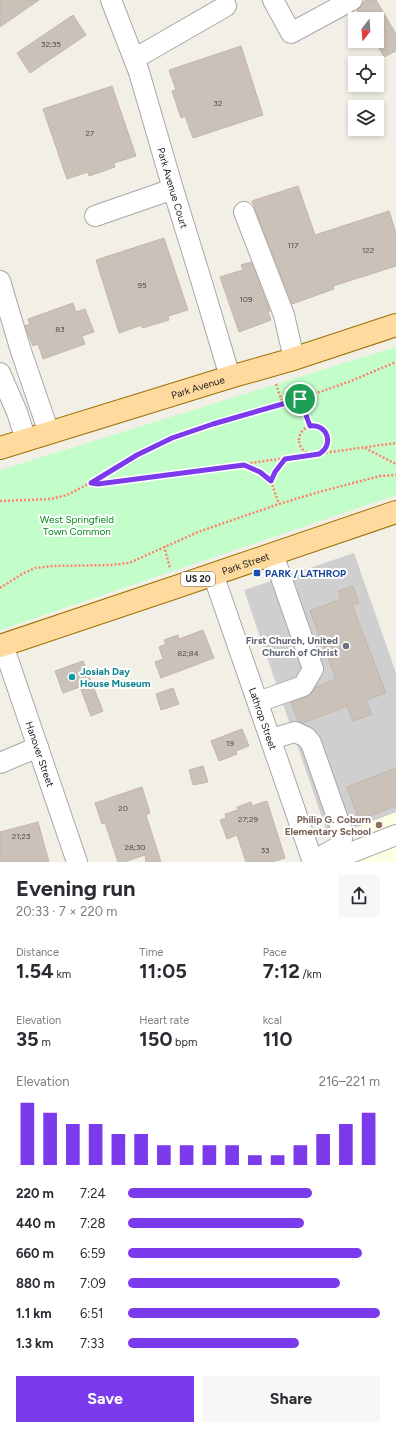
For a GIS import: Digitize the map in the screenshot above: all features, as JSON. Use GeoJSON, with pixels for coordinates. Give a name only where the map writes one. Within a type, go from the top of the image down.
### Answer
{"type":"FeatureCollection","features":[{"type":"Feature","properties":{"kind":"main road","name":"Park Avenue"},"geometry":{"type":"LineString","coordinates":[[0,448],[230,377],[294,359],[396,325]]}},
{"type":"Feature","properties":{"kind":"main road","name":"Park Street"},"geometry":{"type":"LineString","coordinates":[[1,646],[396,512]]}},
{"type":"Feature","properties":{"kind":"street","name":"Park Avenue Court"},"geometry":{"type":"LineString","coordinates":[[111,0],[139,72],[230,377]]}},
{"type":"Feature","properties":{"kind":"street"},"geometry":{"type":"LineString","coordinates":[[273,0],[291,33],[352,0]]}},
{"type":"Feature","properties":{"kind":"street"},"geometry":{"type":"LineString","coordinates":[[134,59],[226,6]]}},
{"type":"Feature","properties":{"kind":"street"},"geometry":{"type":"LineString","coordinates":[[95,216],[173,189]]}},
{"type":"Feature","properties":{"kind":"street"},"geometry":{"type":"LineString","coordinates":[[244,212],[284,315],[294,359]]}},
{"type":"Feature","properties":{"kind":"street"},"geometry":{"type":"LineString","coordinates":[[0,280],[21,351],[48,433]]}},
{"type":"Feature","properties":{"kind":"street"},"geometry":{"type":"LineString","coordinates":[[0,373],[17,412],[26,440]]}},
{"type":"Feature","properties":{"kind":"street"},"geometry":{"type":"LineString","coordinates":[[258,702],[303,686],[313,669],[273,554]]}},
{"type":"Feature","properties":{"kind":"street","name":"Lathrop Street"},"geometry":{"type":"LineString","coordinates":[[214,574],[271,739],[318,862]]}},
{"type":"Feature","properties":{"kind":"street","name":"Hanover Street"},"geometry":{"type":"LineString","coordinates":[[1,646],[38,747],[77,862]]}},
{"type":"Feature","properties":{"kind":"street"},"geometry":{"type":"LineString","coordinates":[[271,739],[295,732],[306,737],[314,750],[343,834],[341,843],[338,847],[318,862]]}},
{"type":"Feature","properties":{"kind":"street"},"geometry":{"type":"LineString","coordinates":[[0,763],[38,747]]}},
{"type":"Feature","properties":{"kind":"street"},"geometry":{"type":"LineString","coordinates":[[318,862],[396,835]]}},
{"type":"Feature","properties":{"kind":"path"},"geometry":{"type":"LineString","coordinates":[[0,501],[51,499],[67,495],[91,483],[137,455],[172,438],[213,424],[283,405],[351,381],[396,362]]}},
{"type":"Feature","properties":{"kind":"path"},"geometry":{"type":"LineString","coordinates":[[275,381],[283,405]]}},
{"type":"Feature","properties":{"kind":"path"},"geometry":{"type":"LineString","coordinates":[[300,399],[310,426]]}},
{"type":"Feature","properties":{"kind":"path"},"geometry":{"type":"LineString","coordinates":[[310,426],[322,428],[327,435],[328,440],[325,448],[314,455],[302,450],[299,441],[301,432],[310,426]]}},
{"type":"Feature","properties":{"kind":"path"},"geometry":{"type":"LineString","coordinates":[[91,483],[98,484],[244,465],[396,443]]}},
{"type":"Feature","properties":{"kind":"path"},"geometry":{"type":"LineString","coordinates":[[364,447],[396,464]]}},
{"type":"Feature","properties":{"kind":"path"},"geometry":{"type":"LineString","coordinates":[[271,481],[275,472],[285,459]]}},
{"type":"Feature","properties":{"kind":"path"},"geometry":{"type":"LineString","coordinates":[[244,465],[260,472],[271,481],[279,504]]}},
{"type":"Feature","properties":{"kind":"path"},"geometry":{"type":"LineString","coordinates":[[0,588],[22,574],[35,568],[53,566],[111,566],[129,563],[164,546],[218,525],[279,504],[380,476],[396,475]]}},
{"type":"Feature","properties":{"kind":"path"},"geometry":{"type":"LineString","coordinates":[[164,546],[170,569]]}},
{"type":"Feature","properties":{"kind":"shaded area"},"geometry":{"type":"Polygon","coordinates":[[[354,553],[396,673],[396,812],[329,838],[244,590],[354,553]]]}},
{"type":"Feature","properties":{"kind":"shaded area","name":"Philip G. Coburn Elementary School"},"geometry":{"type":"Polygon","coordinates":[[[396,812],[396,862],[337,862],[329,838],[396,812]]]}},
{"type":"Feature","properties":{"kind":"green space","name":"West Springfield Town Common"},"geometry":{"type":"Polygon","coordinates":[[[396,347],[396,495],[0,630],[0,470],[396,347]]]}},
{"type":"Feature","properties":{"kind":"building"},"geometry":{"type":"Polygon","coordinates":[[[0,0],[39,0],[0,27],[0,0]]]}},
{"type":"Feature","properties":{"kind":"building"},"geometry":{"type":"Polygon","coordinates":[[[367,0],[376,0],[383,12],[358,12],[357,10],[362,6],[363,2],[367,0]]]}},
{"type":"Feature","properties":{"kind":"building"},"geometry":{"type":"Polygon","coordinates":[[[384,14],[396,34],[396,51],[383,56],[379,48],[384,48],[384,14]]]}},
{"type":"Feature","properties":{"kind":"building"},"geometry":{"type":"Polygon","coordinates":[[[73,15],[86,35],[30,73],[17,53],[73,15]]]}},
{"type":"Feature","properties":{"kind":"building"},"geometry":{"type":"Polygon","coordinates":[[[241,46],[263,115],[193,138],[185,116],[181,118],[172,91],[176,90],[169,70],[241,46]]]}},
{"type":"Feature","properties":{"kind":"building"},"geometry":{"type":"Polygon","coordinates":[[[112,86],[136,156],[114,163],[115,167],[89,176],[88,172],[67,179],[43,109],[112,86]]]}},
{"type":"Feature","properties":{"kind":"building"},"geometry":{"type":"Polygon","coordinates":[[[298,186],[315,235],[389,211],[396,233],[396,266],[333,286],[334,289],[292,304],[252,201],[298,186]]]}},
{"type":"Feature","properties":{"kind":"building"},"geometry":{"type":"Polygon","coordinates":[[[164,238],[188,310],[168,316],[169,320],[142,328],[142,325],[119,333],[96,260],[164,238]]]}},
{"type":"Feature","properties":{"kind":"building"},"geometry":{"type":"Polygon","coordinates":[[[251,262],[270,311],[268,312],[271,320],[239,332],[220,277],[243,270],[241,265],[251,262]]]}},
{"type":"Feature","properties":{"kind":"building"},"geometry":{"type":"Polygon","coordinates":[[[73,303],[76,312],[85,309],[94,332],[82,336],[85,344],[43,359],[38,344],[33,346],[25,326],[30,324],[28,319],[73,303]]]}},
{"type":"Feature","properties":{"kind":"building","name":"First Church, United Church of Christ"},"geometry":{"type":"Polygon","coordinates":[[[353,586],[359,603],[352,605],[386,693],[366,700],[372,714],[353,721],[347,706],[303,723],[298,721],[291,702],[307,697],[316,687],[336,679],[310,611],[341,599],[338,591],[353,586]]]}},
{"type":"Feature","properties":{"kind":"building"},"geometry":{"type":"Polygon","coordinates":[[[203,630],[214,658],[161,678],[155,662],[163,659],[159,647],[166,644],[164,640],[178,635],[179,639],[203,630]]]}},
{"type":"Feature","properties":{"kind":"building"},"geometry":{"type":"Polygon","coordinates":[[[83,661],[103,711],[91,716],[80,687],[63,693],[55,671],[83,661]]]}},
{"type":"Feature","properties":{"kind":"building"},"geometry":{"type":"Polygon","coordinates":[[[173,688],[179,704],[161,710],[156,694],[173,688]]]}},
{"type":"Feature","properties":{"kind":"building"},"geometry":{"type":"Polygon","coordinates":[[[242,729],[249,746],[236,751],[237,754],[219,761],[211,741],[242,729]]]}},
{"type":"Feature","properties":{"kind":"building"},"geometry":{"type":"Polygon","coordinates":[[[203,766],[208,782],[193,785],[189,770],[203,766]]]}},
{"type":"Feature","properties":{"kind":"building"},"geometry":{"type":"Polygon","coordinates":[[[396,768],[396,806],[359,820],[347,787],[396,768]]]}},
{"type":"Feature","properties":{"kind":"building"},"geometry":{"type":"Polygon","coordinates":[[[142,787],[150,813],[146,815],[161,862],[146,862],[145,855],[124,862],[118,862],[105,823],[102,824],[95,803],[142,787]]]}},
{"type":"Feature","properties":{"kind":"building"},"geometry":{"type":"Polygon","coordinates":[[[267,801],[285,858],[272,862],[246,862],[237,835],[227,839],[220,820],[226,818],[225,814],[238,810],[237,807],[251,802],[252,806],[267,801]]]}},
{"type":"Feature","properties":{"kind":"building"},"geometry":{"type":"Polygon","coordinates":[[[38,822],[49,862],[0,862],[0,832],[38,822]]]}},
{"type":"Feature","properties":{"kind":"place","name":"PARK / LATHROP"},"geometry":{"type":"Point","coordinates":[257,573]}},
{"type":"Feature","properties":{"kind":"place","name":"First Church, United Church of Christ"},"geometry":{"type":"Point","coordinates":[346,646]}},
{"type":"Feature","properties":{"kind":"place","name":"Josiah Day House Museum"},"geometry":{"type":"Point","coordinates":[72,677]}},
{"type":"Feature","properties":{"kind":"place","name":"Philip G. Coburn Elementary School"},"geometry":{"type":"Point","coordinates":[379,825]}},
{"type":"Feature","properties":{"kind":"route"},"geometry":{"type":"LineString","coordinates":[[300,399],[310,426],[322,428],[327,435],[327,444],[319,454],[285,459],[275,472],[271,481],[260,472],[244,465],[98,484],[91,483],[137,455],[172,438],[213,424],[300,399]]}}]}
